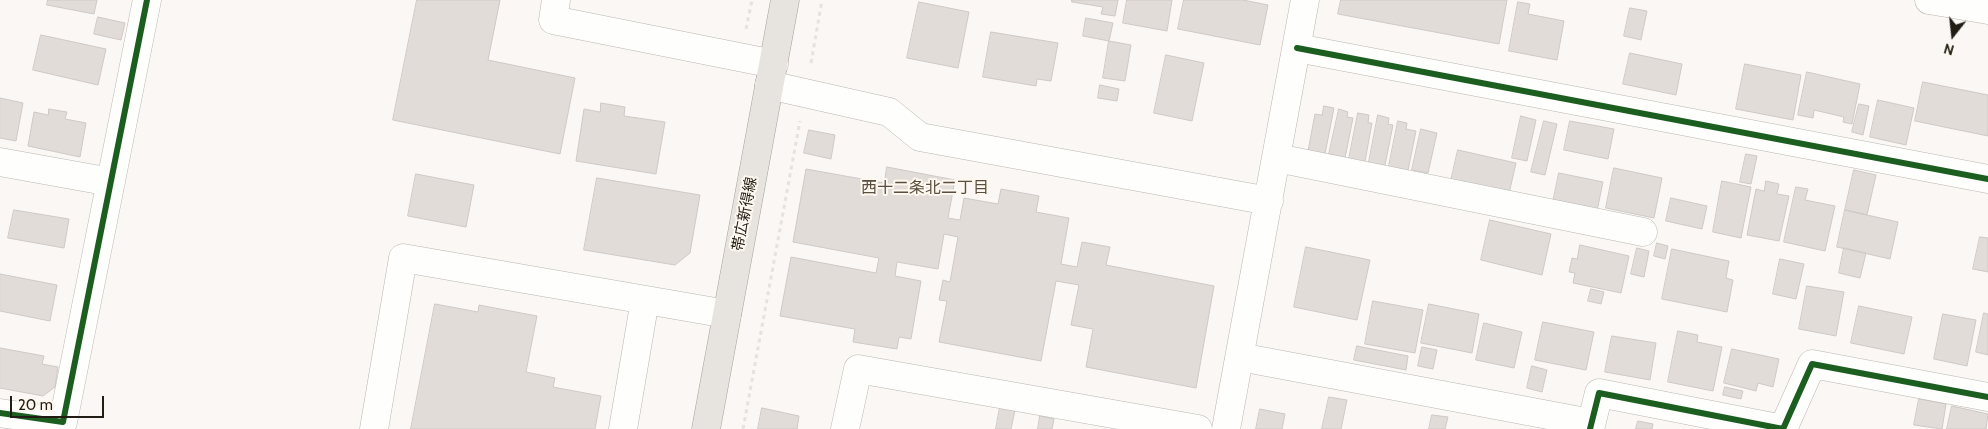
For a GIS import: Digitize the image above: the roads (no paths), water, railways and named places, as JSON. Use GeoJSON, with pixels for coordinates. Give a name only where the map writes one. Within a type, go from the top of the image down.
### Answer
{"type":"FeatureCollection","features":[{"type":"Feature","properties":{"kind":"main road","name":"帯広新得線"},"geometry":{"type":"LineString","coordinates":[[706,429],[785,0]]}},
{"type":"Feature","properties":{"kind":"street"},"geometry":{"type":"LineString","coordinates":[[0,413],[63,422],[147,0]]}},
{"type":"Feature","properties":{"kind":"street"},"geometry":{"type":"LineString","coordinates":[[556,0],[553,20],[772,74],[805,92],[889,112],[920,137],[1269,201]]}},
{"type":"Feature","properties":{"kind":"street"},"geometry":{"type":"LineString","coordinates":[[1226,429],[1305,0]]}},
{"type":"Feature","properties":{"kind":"street"},"geometry":{"type":"LineString","coordinates":[[1929,0],[1988,10]]}},
{"type":"Feature","properties":{"kind":"street"},"geometry":{"type":"LineString","coordinates":[[1297,48],[1988,179]]}},
{"type":"Feature","properties":{"kind":"street"},"geometry":{"type":"LineString","coordinates":[[1276,158],[1643,232]]}},
{"type":"Feature","properties":{"kind":"street"},"geometry":{"type":"LineString","coordinates":[[0,162],[111,182]]}},
{"type":"Feature","properties":{"kind":"street"},"geometry":{"type":"LineString","coordinates":[[374,429],[403,258],[727,314]]}},
{"type":"Feature","properties":{"kind":"street"},"geometry":{"type":"LineString","coordinates":[[623,429],[645,300]]}},
{"type":"Feature","properties":{"kind":"street"},"geometry":{"type":"LineString","coordinates":[[1240,356],[1591,426],[1599,393],[1783,429],[1812,364],[1988,397]]}},
{"type":"Feature","properties":{"kind":"street"},"geometry":{"type":"LineString","coordinates":[[845,429],[858,369],[1198,429]]}},
{"type":"Feature","properties":{"kind":"district","name":"西十二条北二丁目"},"geometry":{"type":"Point","coordinates":[925,188]}}]}
